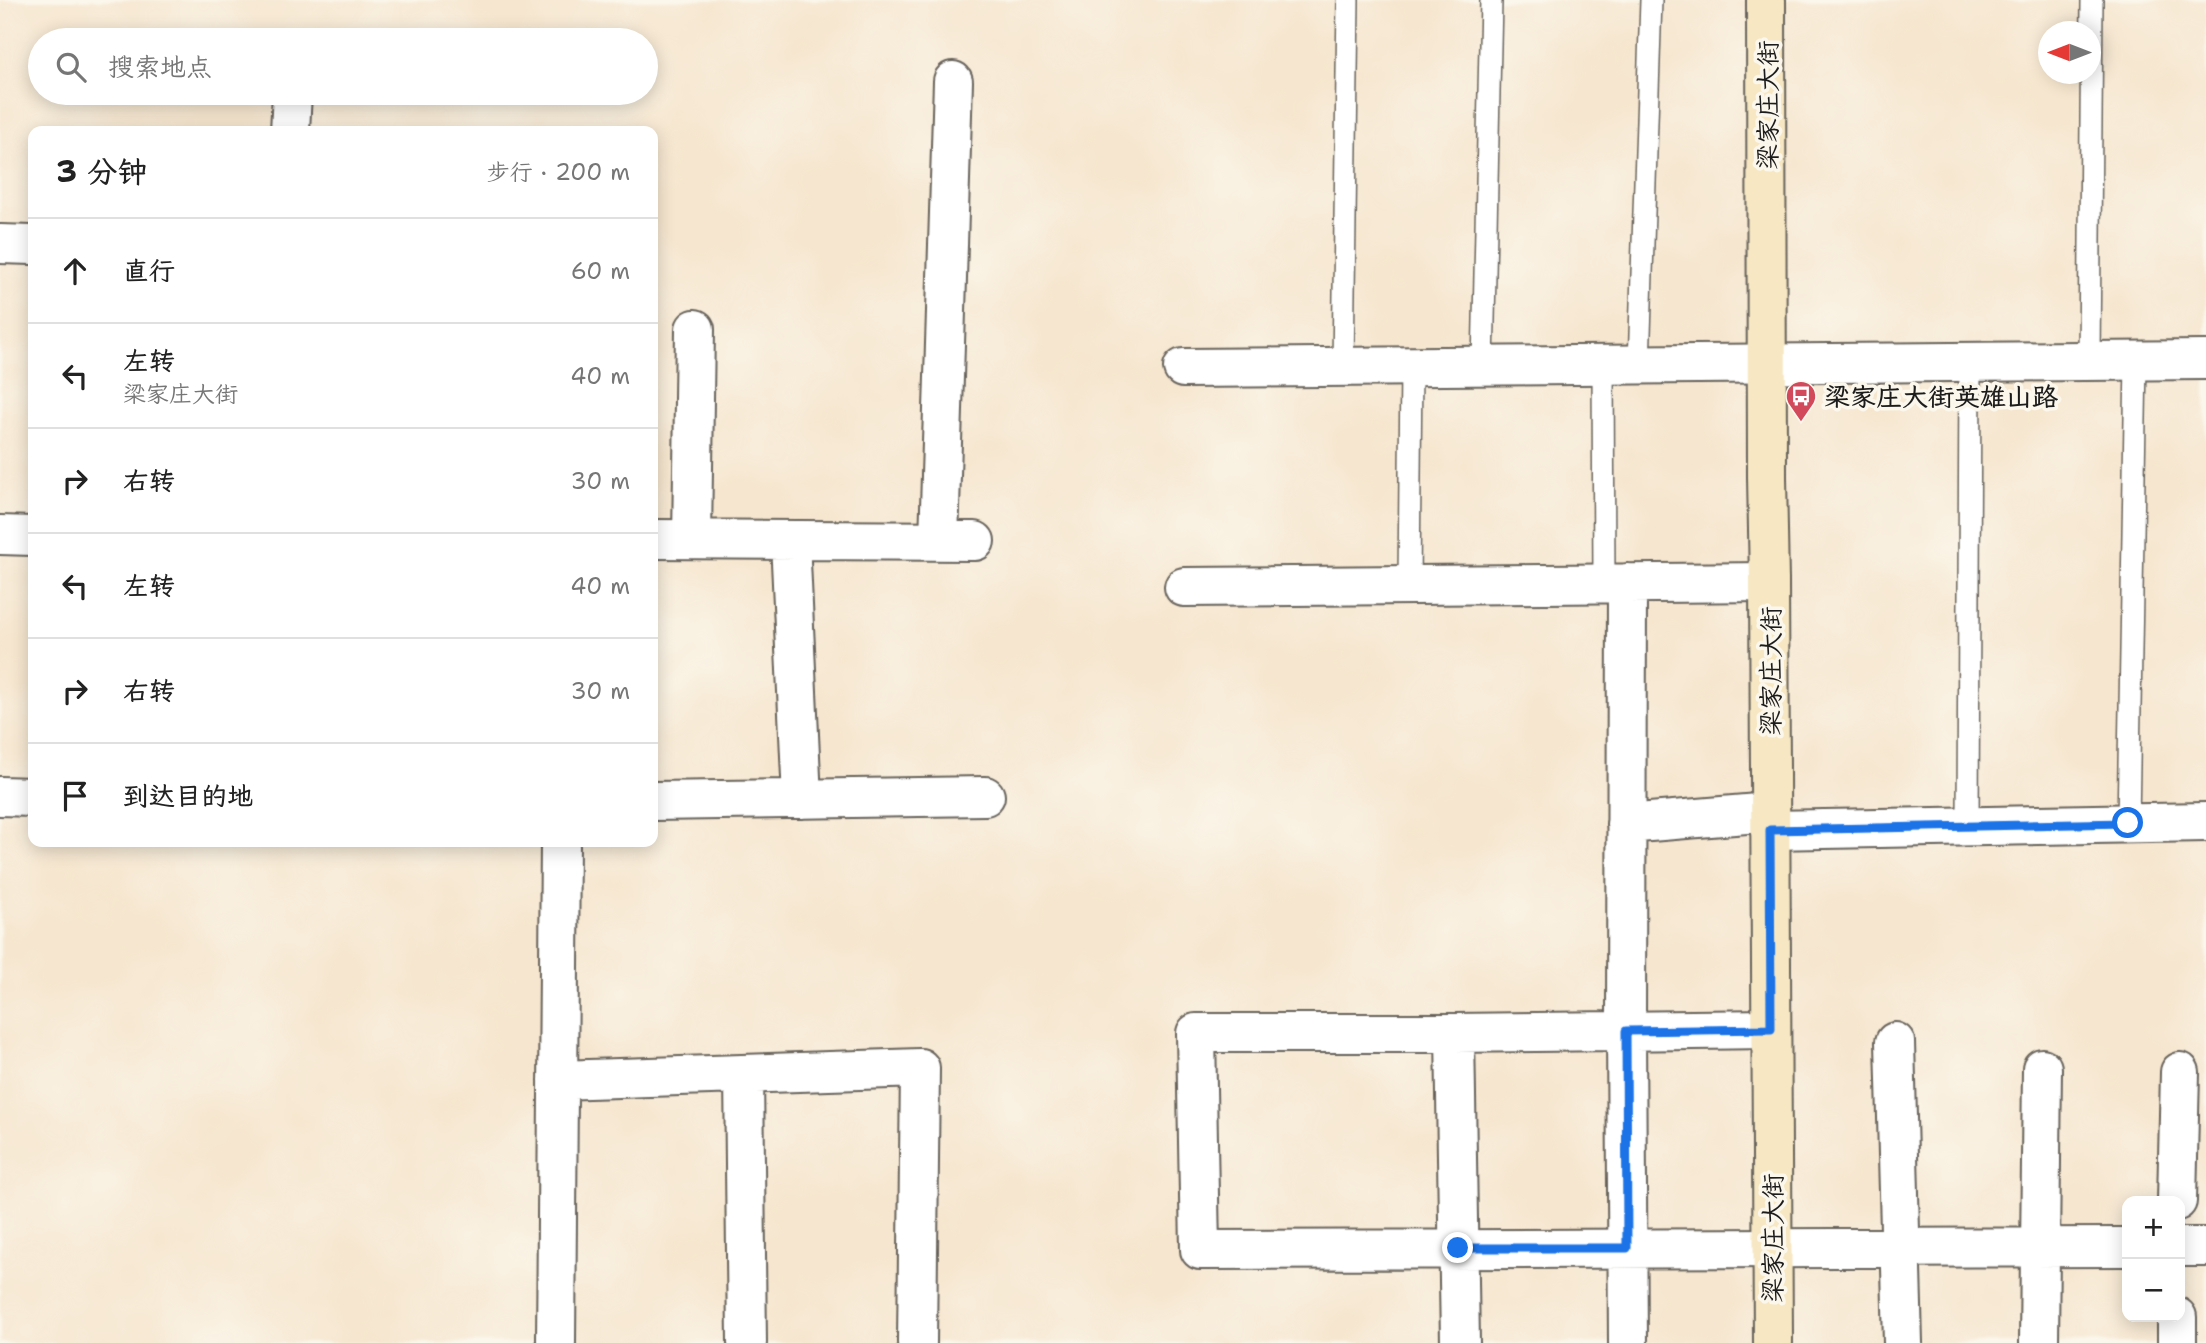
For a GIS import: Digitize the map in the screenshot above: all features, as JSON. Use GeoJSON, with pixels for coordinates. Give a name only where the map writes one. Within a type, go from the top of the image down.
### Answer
{"type":"FeatureCollection","features":[{"type":"Feature","properties":{"kind":"street","name":"梁家庄大街"},"geometry":{"type":"LineString","coordinates":[[1766,0],[1773,1343]]}},
{"type":"Feature","properties":{"kind":"street"},"geometry":{"type":"LineString","coordinates":[[658,539],[957,541],[953,81]]}},
{"type":"Feature","properties":{"kind":"street"},"geometry":{"type":"LineString","coordinates":[[290,126],[291,105]]}},
{"type":"Feature","properties":{"kind":"street"},"geometry":{"type":"LineString","coordinates":[[0,244],[28,245]]}},
{"type":"Feature","properties":{"kind":"street"},"geometry":{"type":"LineString","coordinates":[[692,540],[695,329]]}},
{"type":"Feature","properties":{"kind":"street"},"geometry":{"type":"LineString","coordinates":[[1183,368],[2206,360]]}},
{"type":"Feature","properties":{"kind":"street"},"geometry":{"type":"LineString","coordinates":[[0,535],[28,536]]}},
{"type":"Feature","properties":{"kind":"street"},"geometry":{"type":"LineString","coordinates":[[790,540],[802,799]]}},
{"type":"Feature","properties":{"kind":"street"},"geometry":{"type":"LineString","coordinates":[[1184,587],[1769,582]]}},
{"type":"Feature","properties":{"kind":"street"},"geometry":{"type":"LineString","coordinates":[[1616,583],[1626,824],[1628,1343]]}},
{"type":"Feature","properties":{"kind":"street"},"geometry":{"type":"LineString","coordinates":[[0,796],[28,797]]}},
{"type":"Feature","properties":{"kind":"street"},"geometry":{"type":"LineString","coordinates":[[658,801],[985,796]]}},
{"type":"Feature","properties":{"kind":"street"},"geometry":{"type":"LineString","coordinates":[[1626,824],[1770,821],[1968,825],[2206,822]]}},
{"type":"Feature","properties":{"kind":"street"},"geometry":{"type":"LineString","coordinates":[[556,1343],[560,847]]}},
{"type":"Feature","properties":{"kind":"street"},"geometry":{"type":"LineString","coordinates":[[1771,1029],[1196,1033],[1199,1251],[1458,1248],[2122,1248]]}},
{"type":"Feature","properties":{"kind":"street"},"geometry":{"type":"LineString","coordinates":[[1455,1033],[1460,1343]]}},
{"type":"Feature","properties":{"kind":"street"},"geometry":{"type":"LineString","coordinates":[[1895,1042],[1903,1343]]}},
{"type":"Feature","properties":{"kind":"street"},"geometry":{"type":"LineString","coordinates":[[558,1080],[920,1068],[917,1343]]}},
{"type":"Feature","properties":{"kind":"street"},"geometry":{"type":"LineString","coordinates":[[2039,1343],[2042,1068]]}},
{"type":"Feature","properties":{"kind":"street"},"geometry":{"type":"LineString","coordinates":[[2177,1196],[2180,1072]]}},
{"type":"Feature","properties":{"kind":"street"},"geometry":{"type":"LineString","coordinates":[[744,1074],[747,1343]]}},
{"type":"Feature","properties":{"kind":"street"},"geometry":{"type":"LineString","coordinates":[[2185,1248],[2206,1248]]}},
{"type":"Feature","properties":{"kind":"street"},"geometry":{"type":"LineString","coordinates":[[2177,1322],[2177,1343]]}},
{"type":"Feature","properties":{"kind":"lane"},"geometry":{"type":"LineString","coordinates":[[1343,366],[1348,0]]}},
{"type":"Feature","properties":{"kind":"lane"},"geometry":{"type":"LineString","coordinates":[[1483,366],[1491,0]]}},
{"type":"Feature","properties":{"kind":"lane"},"geometry":{"type":"LineString","coordinates":[[1616,583],[1621,365],[1651,0]]}},
{"type":"Feature","properties":{"kind":"lane"},"geometry":{"type":"LineString","coordinates":[[2089,361],[2092,0]]}},
{"type":"Feature","properties":{"kind":"lane"},"geometry":{"type":"LineString","coordinates":[[2128,823],[2136,361]]}},
{"type":"Feature","properties":{"kind":"lane"},"geometry":{"type":"LineString","coordinates":[[1968,825],[1970,362]]}},
{"type":"Feature","properties":{"kind":"lane"},"geometry":{"type":"LineString","coordinates":[[1409,585],[1411,366]]}},
{"type":"Feature","properties":{"kind":"place","name":"梁家庄大街英雄山路"},"geometry":{"type":"Point","coordinates":[1801,423]}},
{"type":"Feature","properties":{"kind":"route"},"geometry":{"type":"LineString","coordinates":[[1458,1248],[1627,1248],[1626,1031],[1771,1029],[1770,830],[2128,823]]}}]}
